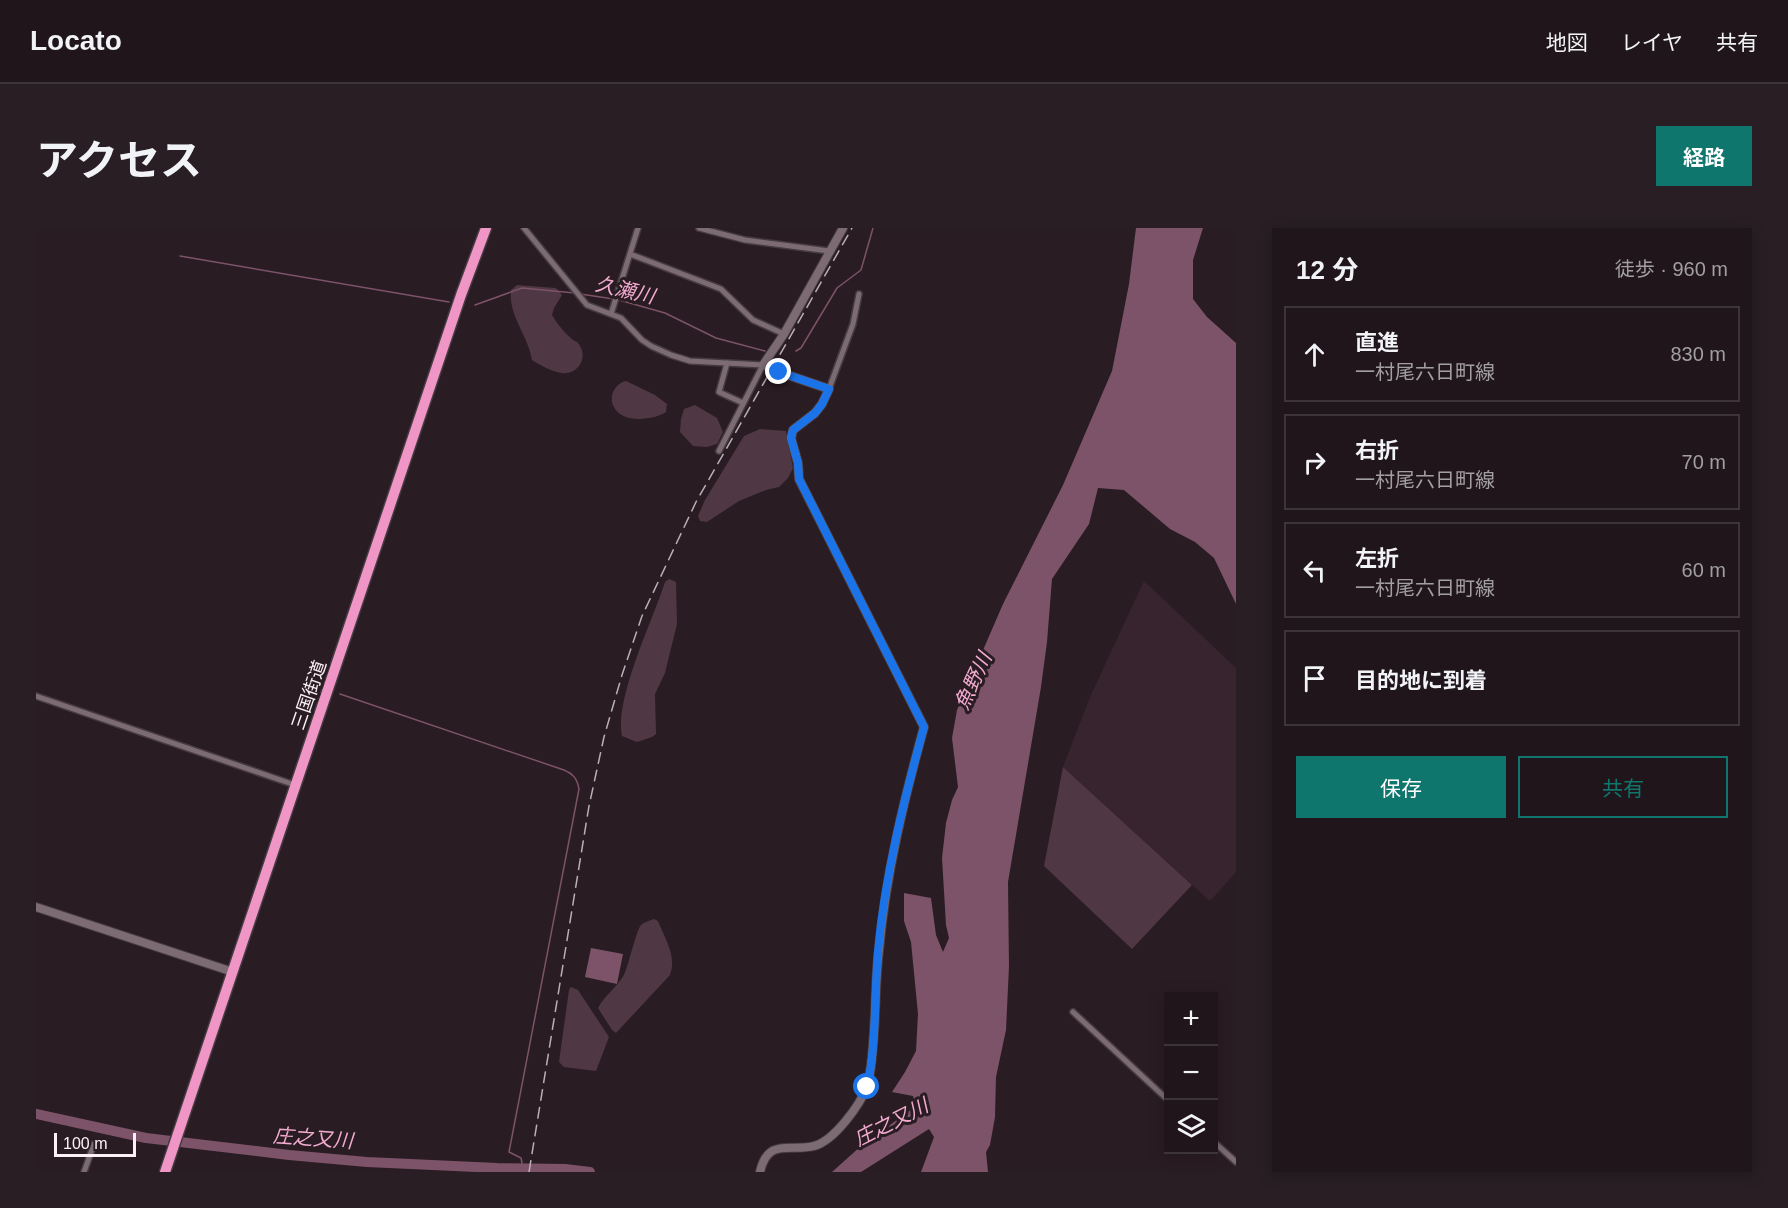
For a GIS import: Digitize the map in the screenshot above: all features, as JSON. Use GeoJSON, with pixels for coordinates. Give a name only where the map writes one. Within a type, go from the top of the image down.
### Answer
{"type":"FeatureCollection","features":[{"type":"Feature","properties":{"kind":"highway","name":"三国街道"},"geometry":{"type":"LineString","coordinates":[[167,1166],[461,295],[486,228]]}},
{"type":"Feature","properties":{"kind":"main road"},"geometry":{"type":"LineString","coordinates":[[765,366],[843,228]]}},
{"type":"Feature","properties":{"kind":"main road"},"geometry":{"type":"LineString","coordinates":[[760,1172],[762,1162],[778,1147],[813,1146],[830,1137],[859,1101],[867,1087],[875,1019],[878,951],[889,874],[899,821],[924,727],[799,479],[798,463],[791,438],[793,430],[815,413],[829,389],[779,372]]}},
{"type":"Feature","properties":{"kind":"main road"},"geometry":{"type":"LineString","coordinates":[[36,907],[233,972]]}},
{"type":"Feature","properties":{"kind":"street"},"geometry":{"type":"LineString","coordinates":[[524,228],[582,300],[593,308],[621,318],[642,340],[671,356],[690,361],[765,366],[719,451]]}},
{"type":"Feature","properties":{"kind":"street"},"geometry":{"type":"LineString","coordinates":[[611,314],[638,228]]}},
{"type":"Feature","properties":{"kind":"street"},"geometry":{"type":"LineString","coordinates":[[699,228],[745,240],[829,251]]}},
{"type":"Feature","properties":{"kind":"street"},"geometry":{"type":"LineString","coordinates":[[630,254],[721,289],[753,320],[784,334]]}},
{"type":"Feature","properties":{"kind":"street"},"geometry":{"type":"LineString","coordinates":[[829,389],[853,324],[859,294]]}},
{"type":"Feature","properties":{"kind":"street"},"geometry":{"type":"LineString","coordinates":[[727,363],[719,392],[743,404]]}},
{"type":"Feature","properties":{"kind":"street"},"geometry":{"type":"LineString","coordinates":[[36,696],[296,785]]}},
{"type":"Feature","properties":{"kind":"street"},"geometry":{"type":"LineString","coordinates":[[1073,1012],[1164,1096]]}},
{"type":"Feature","properties":{"kind":"street"},"geometry":{"type":"LineString","coordinates":[[84,1172],[94,1144]]}},
{"type":"Feature","properties":{"kind":"street"},"geometry":{"type":"LineString","coordinates":[[1218,1146],[1236,1162]]}},
{"type":"Feature","properties":{"kind":"shaded area"},"geometry":{"type":"Polygon","coordinates":[[[517,285],[556,288],[562,295],[552,315],[564,331],[580,345],[583,356],[576,369],[567,373],[558,372],[532,360],[512,308],[511,290],[517,285]]]}},
{"type":"Feature","properties":{"kind":"shaded area"},"geometry":{"type":"Polygon","coordinates":[[[626,381],[655,395],[667,404],[666,412],[654,417],[638,419],[618,412],[612,403],[612,395],[619,384],[626,381]]]}},
{"type":"Feature","properties":{"kind":"shaded area"},"geometry":{"type":"Polygon","coordinates":[[[695,405],[717,418],[723,432],[717,444],[707,447],[693,446],[680,432],[684,409],[695,405]]]}},
{"type":"Feature","properties":{"kind":"shaded area"},"geometry":{"type":"Polygon","coordinates":[[[760,429],[786,431],[793,468],[788,478],[779,487],[739,501],[707,522],[700,521],[698,516],[705,500],[744,436],[760,429]]]}},
{"type":"Feature","properties":{"kind":"shaded area"},"geometry":{"type":"Polygon","coordinates":[[[669,579],[676,582],[677,624],[665,673],[655,694],[656,734],[637,742],[622,736],[621,720],[624,702],[644,638],[665,582],[669,579]]]}},
{"type":"Feature","properties":{"kind":"shaded area"},"geometry":{"type":"Polygon","coordinates":[[[1144,581],[1236,668],[1236,872],[1210,901],[1063,767],[1090,697],[1144,581]]]}},
{"type":"Feature","properties":{"kind":"shaded area"},"geometry":{"type":"Polygon","coordinates":[[[1063,767],[1192,885],[1132,949],[1044,866],[1063,767]]]}},
{"type":"Feature","properties":{"kind":"shaded area"},"geometry":{"type":"Polygon","coordinates":[[[654,919],[658,921],[671,954],[670,975],[616,1033],[598,1008],[623,976],[641,925],[654,919]]]}},
{"type":"Feature","properties":{"kind":"shaded area"},"geometry":{"type":"Polygon","coordinates":[[[571,987],[578,990],[609,1037],[596,1071],[564,1067],[559,1062],[571,987]]]}},
{"type":"Feature","properties":{"kind":"water","name":"魚野川"},"geometry":{"type":"Polygon","coordinates":[[[1136,228],[1203,228],[1193,260],[1193,299],[1207,317],[1236,343],[1236,604],[1214,558],[1195,542],[1170,529],[1124,490],[1098,488],[1089,524],[1052,579],[1041,687],[1008,882],[1009,966],[1006,1030],[996,1077],[995,1117],[990,1145],[986,1152],[988,1172],[921,1172],[934,1137],[929,1129],[861,1172],[832,1172],[861,1146],[916,1106],[913,1096],[892,1092],[916,1051],[918,1014],[911,942],[904,921],[904,893],[931,898],[936,935],[943,952],[949,938],[946,925],[942,858],[946,823],[958,787],[952,738],[957,710],[1003,604],[1063,485],[1112,371],[1129,284],[1136,228]]]}},
{"type":"Feature","properties":{"kind":"water"},"geometry":{"type":"Polygon","coordinates":[[[591,948],[623,954],[617,984],[585,977],[591,948]]]}},
{"type":"Feature","properties":{"kind":"waterway","name":"久瀬川"},"geometry":{"type":"LineString","coordinates":[[796,351],[801,348],[837,288],[861,270],[873,228]]}},
{"type":"Feature","properties":{"kind":"waterway","name":"久瀬川"},"geometry":{"type":"LineString","coordinates":[[180,256],[449,302]]}},
{"type":"Feature","properties":{"kind":"waterway","name":"久瀬川"},"geometry":{"type":"LineString","coordinates":[[475,305],[522,288],[575,293]]}},
{"type":"Feature","properties":{"kind":"waterway","name":"久瀬川"},"geometry":{"type":"LineString","coordinates":[[580,294],[614,299]]}},
{"type":"Feature","properties":{"kind":"waterway","name":"久瀬川"},"geometry":{"type":"LineString","coordinates":[[619,300],[665,313],[716,338],[765,351]]}},
{"type":"Feature","properties":{"kind":"waterway"},"geometry":{"type":"LineString","coordinates":[[340,694],[564,770],[576,779],[579,789],[509,1152],[521,1158],[523,1168]]}},
{"type":"Feature","properties":{"kind":"waterway","name":"庄之又川"},"geometry":{"type":"LineString","coordinates":[[36,1114],[146,1138],[289,1155],[367,1162],[565,1169],[590,1172]]}},
{"type":"Feature","properties":{"kind":"railway"},"geometry":{"type":"LineString","coordinates":[[529,1172],[589,806],[604,737],[642,616],[696,502],[852,228]]}},
{"type":"Feature","properties":{"kind":"route"},"geometry":{"type":"LineString","coordinates":[[779,372],[829,389],[815,413],[793,430],[791,438],[798,463],[799,479],[924,727],[899,821],[884,906],[867,1087]]}}]}
